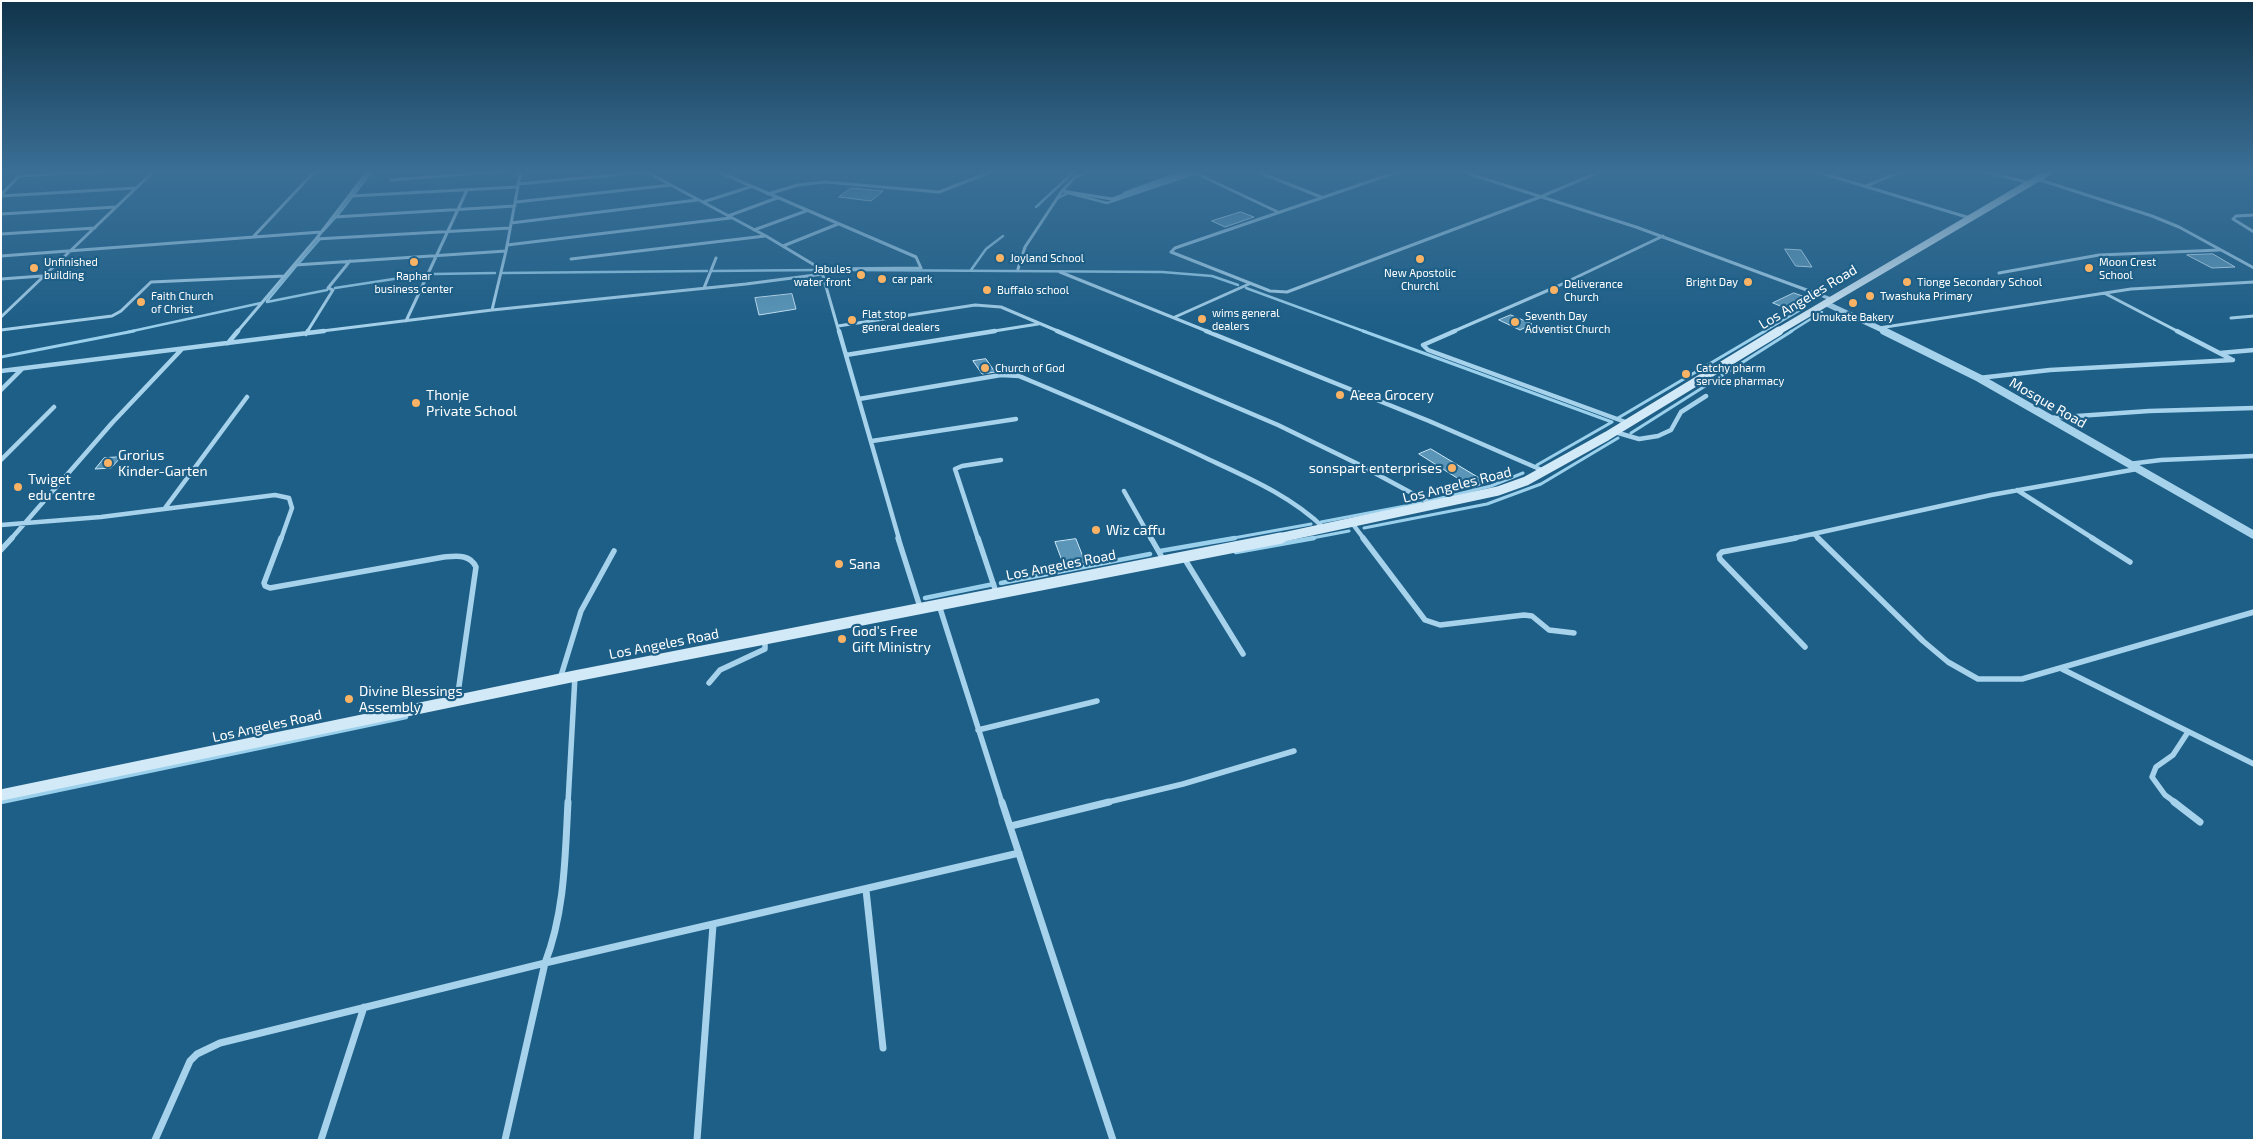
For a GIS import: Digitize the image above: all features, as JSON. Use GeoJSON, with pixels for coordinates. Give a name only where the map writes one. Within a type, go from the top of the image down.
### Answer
{"type":"FeatureCollection","features":[{"type":"Feature","properties":{"kind":"main road","name":"Los Angeles Road"},"geometry":{"type":"LineString","coordinates":[[1,794],[764,638],[1353,524],[1498,491],[1520,484],[1613,432],[1828,301],[1961,223]]}},
{"type":"Feature","properties":{"kind":"street"},"geometry":{"type":"LineString","coordinates":[[1,317],[68,251],[101,223]]}},
{"type":"Feature","properties":{"kind":"street"},"geometry":{"type":"LineString","coordinates":[[254,236],[267,223]]}},
{"type":"Feature","properties":{"kind":"street"},"geometry":{"type":"LineString","coordinates":[[228,343],[329,223]]}},
{"type":"Feature","properties":{"kind":"street"},"geometry":{"type":"LineString","coordinates":[[406,321],[451,223]]}},
{"type":"Feature","properties":{"kind":"street"},"geometry":{"type":"LineString","coordinates":[[316,239],[447,232],[531,223]]}},
{"type":"Feature","properties":{"kind":"street"},"geometry":{"type":"LineString","coordinates":[[507,245],[679,223]]}},
{"type":"Feature","properties":{"kind":"street"},"geometry":{"type":"LineString","coordinates":[[741,223],[766,236],[822,271],[872,441],[898,541],[920,607]]}},
{"type":"Feature","properties":{"kind":"street"},"geometry":{"type":"LineString","coordinates":[[754,230],[773,223]]}},
{"type":"Feature","properties":{"kind":"street"},"geometry":{"type":"LineString","coordinates":[[1018,269],[1025,247],[1041,223]]}},
{"type":"Feature","properties":{"kind":"street"},"geometry":{"type":"LineString","coordinates":[[1248,223],[1171,250],[1250,284],[1270,291],[1287,292],[1470,223]]}},
{"type":"Feature","properties":{"kind":"street"},"geometry":{"type":"LineString","coordinates":[[1623,223],[1663,236],[1828,301]]}},
{"type":"Feature","properties":{"kind":"street"},"geometry":{"type":"LineString","coordinates":[[2170,223],[2254,268]]}},
{"type":"Feature","properties":{"kind":"street"},"geometry":{"type":"LineString","coordinates":[[2240,223],[2254,232]]}},
{"type":"Feature","properties":{"kind":"street"},"geometry":{"type":"LineString","coordinates":[[1,371],[492,310],[704,288],[822,271],[921,268],[916,257],[839,224],[782,246]]}},
{"type":"Feature","properties":{"kind":"street"},"geometry":{"type":"LineString","coordinates":[[492,310],[511,226]]}},
{"type":"Feature","properties":{"kind":"street"},"geometry":{"type":"LineString","coordinates":[[1,234],[96,228]]}},
{"type":"Feature","properties":{"kind":"street"},"geometry":{"type":"LineString","coordinates":[[1,256],[321,232]]}},
{"type":"Feature","properties":{"kind":"street"},"geometry":{"type":"LineString","coordinates":[[571,259],[766,236]]}},
{"type":"Feature","properties":{"kind":"street"},"geometry":{"type":"LineString","coordinates":[[1628,423],[1428,350],[1423,345],[1558,286],[1663,236]]}},
{"type":"Feature","properties":{"kind":"street"},"geometry":{"type":"LineString","coordinates":[[1999,273],[2098,255],[2220,250]]}},
{"type":"Feature","properties":{"kind":"street"},"geometry":{"type":"LineString","coordinates":[[295,264],[506,251]]}},
{"type":"Feature","properties":{"kind":"street"},"geometry":{"type":"LineString","coordinates":[[704,288],[716,258]]}},
{"type":"Feature","properties":{"kind":"street"},"geometry":{"type":"LineString","coordinates":[[306,334],[333,290],[328,288],[350,261]]}},
{"type":"Feature","properties":{"kind":"street"},"geometry":{"type":"LineString","coordinates":[[1060,272],[1429,421],[1544,471]]}},
{"type":"Feature","properties":{"kind":"street"},"geometry":{"type":"LineString","coordinates":[[1,279],[42,276]]}},
{"type":"Feature","properties":{"kind":"street"},"geometry":{"type":"LineString","coordinates":[[1,330],[112,316],[131,302],[151,282],[285,276]]}},
{"type":"Feature","properties":{"kind":"street"},"geometry":{"type":"LineString","coordinates":[[1879,328],[2132,289],[2254,282]]}},
{"type":"Feature","properties":{"kind":"street"},"geometry":{"type":"LineString","coordinates":[[1175,317],[1250,284]]}},
{"type":"Feature","properties":{"kind":"street"},"geometry":{"type":"LineString","coordinates":[[1979,378],[2064,369],[2233,360],[2106,293]]}},
{"type":"Feature","properties":{"kind":"street","name":"Mosque Road"},"geometry":{"type":"LineString","coordinates":[[1828,301],[1979,378],[2254,535]]}},
{"type":"Feature","properties":{"kind":"street"},"geometry":{"type":"LineString","coordinates":[[838,326],[984,304],[1001,307],[1278,425],[1358,464],[1434,506]]}},
{"type":"Feature","properties":{"kind":"street"},"geometry":{"type":"LineString","coordinates":[[2231,318],[2254,316]]}},
{"type":"Feature","properties":{"kind":"street"},"geometry":{"type":"LineString","coordinates":[[846,355],[1039,324]]}},
{"type":"Feature","properties":{"kind":"street"},"geometry":{"type":"LineString","coordinates":[[1,550],[182,349]]}},
{"type":"Feature","properties":{"kind":"street"},"geometry":{"type":"LineString","coordinates":[[2220,353],[2254,350]]}},
{"type":"Feature","properties":{"kind":"street"},"geometry":{"type":"LineString","coordinates":[[1,390],[22,368]]}},
{"type":"Feature","properties":{"kind":"street"},"geometry":{"type":"LineString","coordinates":[[859,399],[1001,375],[1019,376],[1173,441],[1275,492],[1303,508],[1324,529]]}},
{"type":"Feature","properties":{"kind":"street"},"geometry":{"type":"LineString","coordinates":[[1613,432],[1638,439],[1658,436],[1671,430],[1681,412],[1706,396]]}},
{"type":"Feature","properties":{"kind":"street"},"geometry":{"type":"LineString","coordinates":[[164,508],[247,397]]}},
{"type":"Feature","properties":{"kind":"street"},"geometry":{"type":"LineString","coordinates":[[1,460],[54,406]]}},
{"type":"Feature","properties":{"kind":"street"},"geometry":{"type":"LineString","coordinates":[[2049,418],[2149,411],[2254,408]]}},
{"type":"Feature","properties":{"kind":"street"},"geometry":{"type":"LineString","coordinates":[[872,441],[1016,419]]}},
{"type":"Feature","properties":{"kind":"street"},"geometry":{"type":"LineString","coordinates":[[2129,464],[2160,460],[2254,456]]}},
{"type":"Feature","properties":{"kind":"street"},"geometry":{"type":"LineString","coordinates":[[996,592],[955,469],[962,466],[1001,460]]}},
{"type":"Feature","properties":{"kind":"street"},"geometry":{"type":"LineString","coordinates":[[1805,647],[1763,606],[1720,559],[1719,555],[1722,552],[2017,490],[2138,469]]}},
{"type":"Feature","properties":{"kind":"street"},"geometry":{"type":"LineString","coordinates":[[1124,490],[1163,560]]}},
{"type":"Feature","properties":{"kind":"street"},"geometry":{"type":"LineString","coordinates":[[2017,490],[2130,562]]}},
{"type":"Feature","properties":{"kind":"street"},"geometry":{"type":"LineString","coordinates":[[1,525],[61,521],[262,495],[275,495],[289,498],[292,502],[292,508],[264,583],[270,588],[444,557],[469,558],[476,567],[458,700]]}},
{"type":"Feature","properties":{"kind":"street"},"geometry":{"type":"LineString","coordinates":[[1353,524],[1425,620],[1440,625],[1524,615],[1532,616],[1549,630],[1574,633]]}},
{"type":"Feature","properties":{"kind":"street"},"geometry":{"type":"LineString","coordinates":[[1814,534],[1923,641],[1955,666],[1978,679],[2022,679],[2254,612]]}},
{"type":"Feature","properties":{"kind":"street"},"geometry":{"type":"LineString","coordinates":[[560,679],[579,617],[614,551]]}},
{"type":"Feature","properties":{"kind":"street"},"geometry":{"type":"LineString","coordinates":[[1183,556],[1243,654]]}},
{"type":"Feature","properties":{"kind":"street"},"geometry":{"type":"LineString","coordinates":[[939,604],[978,730],[1113,1140]]}},
{"type":"Feature","properties":{"kind":"street"},"geometry":{"type":"LineString","coordinates":[[709,683],[720,670],[765,649],[764,638]]}},
{"type":"Feature","properties":{"kind":"street"},"geometry":{"type":"LineString","coordinates":[[2062,669],[2254,764]]}},
{"type":"Feature","properties":{"kind":"street"},"geometry":{"type":"LineString","coordinates":[[505,1140],[545,963],[555,938],[562,900],[575,676]]}},
{"type":"Feature","properties":{"kind":"street"},"geometry":{"type":"LineString","coordinates":[[978,730],[1097,701]]}},
{"type":"Feature","properties":{"kind":"street"},"geometry":{"type":"LineString","coordinates":[[2188,732],[2173,755],[2156,767],[2152,777],[2166,795],[2200,822]]}},
{"type":"Feature","properties":{"kind":"street"},"geometry":{"type":"LineString","coordinates":[[1011,826],[1184,784],[1294,750]]}},
{"type":"Feature","properties":{"kind":"street"},"geometry":{"type":"LineString","coordinates":[[155,1140],[185,1070],[198,1054],[220,1042],[545,963],[1019,853]]}},
{"type":"Feature","properties":{"kind":"street"},"geometry":{"type":"LineString","coordinates":[[866,890],[883,1048]]}},
{"type":"Feature","properties":{"kind":"street"},"geometry":{"type":"LineString","coordinates":[[697,1140],[713,925]]}},
{"type":"Feature","properties":{"kind":"street"},"geometry":{"type":"LineString","coordinates":[[321,1140],[364,1007]]}},
{"type":"Feature","properties":{"kind":"building"},"geometry":{"type":"Polygon","coordinates":[[[1217,223],[1236,223],[1225,227],[1217,223]]]}},
{"type":"Feature","properties":{"kind":"building"},"geometry":{"type":"Polygon","coordinates":[[[1785,249],[1801,250],[1812,267],[1796,266],[1785,249]]]}},
{"type":"Feature","properties":{"kind":"building"},"geometry":{"type":"Polygon","coordinates":[[[2213,254],[2235,267],[2212,268],[2187,255],[2213,254]]]}},
{"type":"Feature","properties":{"kind":"building"},"geometry":{"type":"Polygon","coordinates":[[[1794,293],[1808,298],[1790,310],[1773,303],[1794,293]]]}},
{"type":"Feature","properties":{"kind":"building"},"geometry":{"type":"Polygon","coordinates":[[[792,294],[796,309],[759,315],[755,298],[792,294]]]}},
{"type":"Feature","properties":{"kind":"building","name":"Seventh Day Adventist Church"},"geometry":{"type":"Polygon","coordinates":[[[1511,315],[1532,324],[1520,330],[1499,320],[1511,315]]]}},
{"type":"Feature","properties":{"kind":"building","name":"Church of God"},"geometry":{"type":"Polygon","coordinates":[[[986,359],[995,372],[982,374],[973,361],[986,359]]]}},
{"type":"Feature","properties":{"kind":"building","name":"sonspart enterprises"},"geometry":{"type":"Polygon","coordinates":[[[1431,449],[1486,482],[1473,488],[1419,454],[1431,449]]]}},
{"type":"Feature","properties":{"kind":"building","name":"Grorius Kinder-Garten"},"geometry":{"type":"Polygon","coordinates":[[[121,457],[111,468],[95,469],[104,458],[121,457]]]}},
{"type":"Feature","properties":{"kind":"building"},"geometry":{"type":"Polygon","coordinates":[[[1076,539],[1085,562],[1064,566],[1055,542],[1076,539]]]}},
{"type":"Feature","properties":{"kind":"waterway"},"geometry":{"type":"LineString","coordinates":[[323,231],[330,223]]}},
{"type":"Feature","properties":{"kind":"waterway"},"geometry":{"type":"LineString","coordinates":[[971,270],[986,249],[1003,236]]}},
{"type":"Feature","properties":{"kind":"waterway"},"geometry":{"type":"LineString","coordinates":[[299,263],[319,240]]}},
{"type":"Feature","properties":{"kind":"waterway"},"geometry":{"type":"LineString","coordinates":[[267,301],[297,265]]}},
{"type":"Feature","properties":{"kind":"waterway"},"geometry":{"type":"LineString","coordinates":[[712,271],[817,270]]}},
{"type":"Feature","properties":{"kind":"waterway"},"geometry":{"type":"LineString","coordinates":[[851,270],[1162,272],[1212,276],[1238,285]]}},
{"type":"Feature","properties":{"kind":"waterway"},"geometry":{"type":"LineString","coordinates":[[501,273],[707,271]]}},
{"type":"Feature","properties":{"kind":"waterway"},"geometry":{"type":"LineString","coordinates":[[433,274],[495,273]]}},
{"type":"Feature","properties":{"kind":"waterway"},"geometry":{"type":"LineString","coordinates":[[335,288],[426,274]]}},
{"type":"Feature","properties":{"kind":"waterway"},"geometry":{"type":"LineString","coordinates":[[1246,288],[1366,332]]}},
{"type":"Feature","properties":{"kind":"waterway"},"geometry":{"type":"LineString","coordinates":[[267,302],[327,290]]}},
{"type":"Feature","properties":{"kind":"waterway"},"geometry":{"type":"LineString","coordinates":[[128,332],[261,303]]}},
{"type":"Feature","properties":{"kind":"waterway"},"geometry":{"type":"LineString","coordinates":[[1763,332],[1802,309]]}},
{"type":"Feature","properties":{"kind":"waterway"},"geometry":{"type":"LineString","coordinates":[[1790,332],[1822,312]]}},
{"type":"Feature","properties":{"kind":"waterway"},"geometry":{"type":"LineString","coordinates":[[1,357],[134,331]]}},
{"type":"Feature","properties":{"kind":"waterway"},"geometry":{"type":"LineString","coordinates":[[1363,331],[1612,422],[1537,465]]}},
{"type":"Feature","properties":{"kind":"waterway"},"geometry":{"type":"LineString","coordinates":[[1618,418],[1765,331]]}},
{"type":"Feature","properties":{"kind":"waterway"},"geometry":{"type":"LineString","coordinates":[[1631,433],[1792,331]]}},
{"type":"Feature","properties":{"kind":"waterway"},"geometry":{"type":"LineString","coordinates":[[1364,528],[1487,504],[1541,484],[1618,438]]}},
{"type":"Feature","properties":{"kind":"waterway"},"geometry":{"type":"LineString","coordinates":[[1429,501],[1491,486],[1523,473]]}},
{"type":"Feature","properties":{"kind":"waterway"},"geometry":{"type":"LineString","coordinates":[[1321,522],[1421,503]]}},
{"type":"Feature","properties":{"kind":"waterway"},"geometry":{"type":"LineString","coordinates":[[1228,539],[1311,524]]}},
{"type":"Feature","properties":{"kind":"waterway"},"geometry":{"type":"LineString","coordinates":[[1307,539],[1349,531]]}},
{"type":"Feature","properties":{"kind":"waterway"},"geometry":{"type":"LineString","coordinates":[[1160,551],[1235,538]]}},
{"type":"Feature","properties":{"kind":"waterway"},"geometry":{"type":"LineString","coordinates":[[1236,552],[1314,538]]}},
{"type":"Feature","properties":{"kind":"waterway"},"geometry":{"type":"LineString","coordinates":[[1001,583],[1150,554]]}},
{"type":"Feature","properties":{"kind":"waterway"},"geometry":{"type":"LineString","coordinates":[[925,598],[994,584]]}},
{"type":"Feature","properties":{"kind":"waterway"},"geometry":{"type":"LineString","coordinates":[[1,802],[406,717]]}},
{"type":"Feature","properties":{"kind":"place","name":"Joyland School"},"geometry":{"type":"Point","coordinates":[1000,258]}},
{"type":"Feature","properties":{"kind":"place","name":"New Apostolic Churchl"},"geometry":{"type":"Point","coordinates":[1420,259]}},
{"type":"Feature","properties":{"kind":"place","name":"Raphar business center"},"geometry":{"type":"Point","coordinates":[414,262]}},
{"type":"Feature","properties":{"kind":"place","name":"Unfinished building"},"geometry":{"type":"Point","coordinates":[34,268]}},
{"type":"Feature","properties":{"kind":"place","name":"Moon Crest School"},"geometry":{"type":"Point","coordinates":[2089,268]}},
{"type":"Feature","properties":{"kind":"place","name":"Jabules water front"},"geometry":{"type":"Point","coordinates":[861,275]}},
{"type":"Feature","properties":{"kind":"place","name":"car park"},"geometry":{"type":"Point","coordinates":[882,279]}},
{"type":"Feature","properties":{"kind":"place","name":"Bright Day"},"geometry":{"type":"Point","coordinates":[1748,282]}},
{"type":"Feature","properties":{"kind":"place","name":"Tionge Secondary School"},"geometry":{"type":"Point","coordinates":[1907,282]}},
{"type":"Feature","properties":{"kind":"place","name":"Buffalo school"},"geometry":{"type":"Point","coordinates":[987,290]}},
{"type":"Feature","properties":{"kind":"place","name":"Deliverance Church"},"geometry":{"type":"Point","coordinates":[1554,290]}},
{"type":"Feature","properties":{"kind":"place","name":"Twashuka Primary"},"geometry":{"type":"Point","coordinates":[1870,296]}},
{"type":"Feature","properties":{"kind":"place","name":"Faith Church of Christ"},"geometry":{"type":"Point","coordinates":[141,302]}},
{"type":"Feature","properties":{"kind":"place","name":"Umukate Bakery"},"geometry":{"type":"Point","coordinates":[1853,303]}},
{"type":"Feature","properties":{"kind":"place","name":"wims general dealers"},"geometry":{"type":"Point","coordinates":[1202,319]}},
{"type":"Feature","properties":{"kind":"place","name":"Flat stop general dealers"},"geometry":{"type":"Point","coordinates":[852,320]}},
{"type":"Feature","properties":{"kind":"place","name":"Seventh Day Adventist Church"},"geometry":{"type":"Point","coordinates":[1515,322]}},
{"type":"Feature","properties":{"kind":"place","name":"Church of God"},"geometry":{"type":"Point","coordinates":[985,368]}},
{"type":"Feature","properties":{"kind":"place","name":"Catchy pharm service pharmacy"},"geometry":{"type":"Point","coordinates":[1686,374]}},
{"type":"Feature","properties":{"kind":"place","name":"Aeea Grocery"},"geometry":{"type":"Point","coordinates":[1340,395]}},
{"type":"Feature","properties":{"kind":"place","name":"Thonje Private School"},"geometry":{"type":"Point","coordinates":[416,403]}},
{"type":"Feature","properties":{"kind":"place","name":"Grorius Kinder-Garten"},"geometry":{"type":"Point","coordinates":[108,463]}},
{"type":"Feature","properties":{"kind":"place","name":"sonspart enterprises"},"geometry":{"type":"Point","coordinates":[1452,468]}},
{"type":"Feature","properties":{"kind":"place","name":"Twiget edu centre"},"geometry":{"type":"Point","coordinates":[18,487]}},
{"type":"Feature","properties":{"kind":"place","name":"Wiz caffu"},"geometry":{"type":"Point","coordinates":[1096,530]}},
{"type":"Feature","properties":{"kind":"place","name":"Sana"},"geometry":{"type":"Point","coordinates":[839,564]}},
{"type":"Feature","properties":{"kind":"place","name":"God's Free Gift Ministry"},"geometry":{"type":"Point","coordinates":[842,639]}},
{"type":"Feature","properties":{"kind":"place","name":"Divine Blessings Assembly"},"geometry":{"type":"Point","coordinates":[349,699]}}]}
